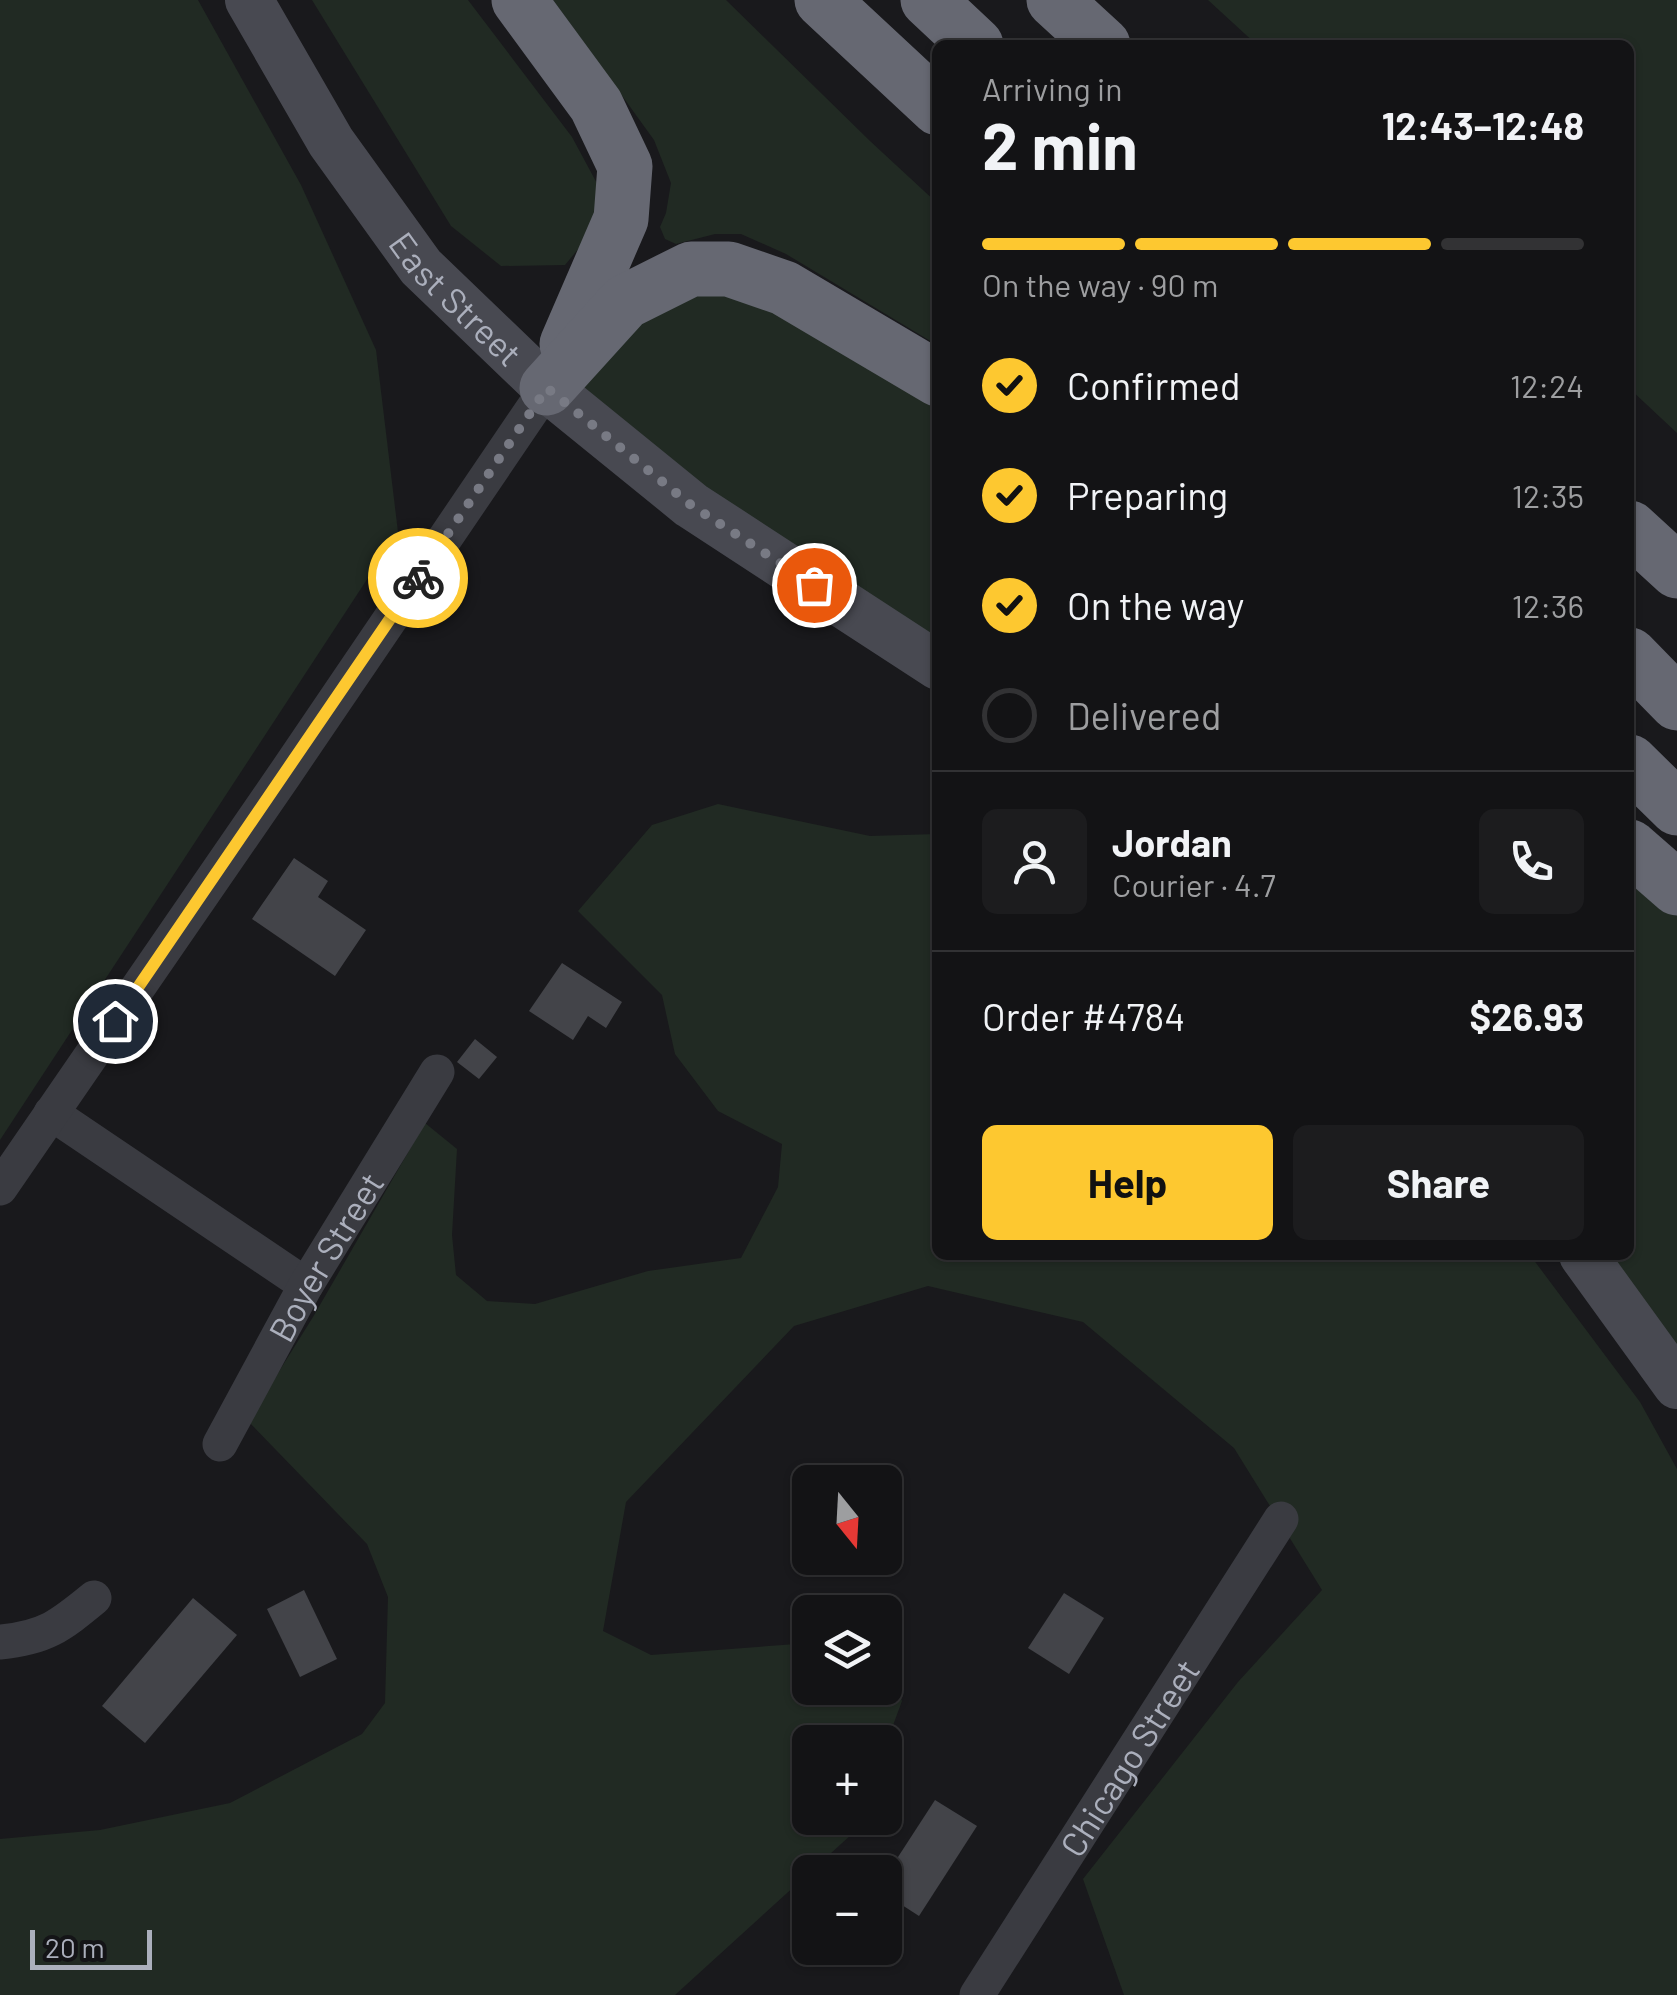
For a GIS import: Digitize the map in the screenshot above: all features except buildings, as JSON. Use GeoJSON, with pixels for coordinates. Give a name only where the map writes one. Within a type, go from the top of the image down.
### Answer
{"type":"FeatureCollection","features":[{"type":"Feature","properties":{"kind":"highway"},"geometry":{"type":"LineString","coordinates":[[519,0],[596,105],[625,166],[622,219],[547,388]]}},
{"type":"Feature","properties":{"kind":"highway"},"geometry":{"type":"LineString","coordinates":[[822,0],[932,102]]}},
{"type":"Feature","properties":{"kind":"highway"},"geometry":{"type":"LineString","coordinates":[[928,0],[971,40]]}},
{"type":"Feature","properties":{"kind":"highway"},"geometry":{"type":"LineString","coordinates":[[1054,0],[1098,40]]}},
{"type":"Feature","properties":{"kind":"highway"},"geometry":{"type":"LineString","coordinates":[[547,388],[625,302],[690,269],[728,269],[784,288],[932,374]]}},
{"type":"Feature","properties":{"kind":"highway"},"geometry":{"type":"LineString","coordinates":[[1634,532],[1677,571]]}},
{"type":"Feature","properties":{"kind":"highway"},"geometry":{"type":"LineString","coordinates":[[1634,659],[1677,703]]}},
{"type":"Feature","properties":{"kind":"highway"},"geometry":{"type":"LineString","coordinates":[[1634,766],[1677,808]]}},
{"type":"Feature","properties":{"kind":"highway"},"geometry":{"type":"LineString","coordinates":[[1634,850],[1677,888]]}},
{"type":"Feature","properties":{"kind":"main road","name":"East Street"},"geometry":{"type":"LineString","coordinates":[[249,0],[331,142],[421,267],[547,388],[691,505],[932,662]]}},
{"type":"Feature","properties":{"kind":"main road"},"geometry":{"type":"LineString","coordinates":[[1587,1260],[1677,1385]]}},
{"type":"Feature","properties":{"kind":"street"},"geometry":{"type":"LineString","coordinates":[[0,1188],[547,388]]}},
{"type":"Feature","properties":{"kind":"street","name":"Boyer Street"},"geometry":{"type":"LineString","coordinates":[[220,1444],[306,1285],[437,1072]]}},
{"type":"Feature","properties":{"kind":"street"},"geometry":{"type":"LineString","coordinates":[[51,1113],[306,1285]]}},
{"type":"Feature","properties":{"kind":"street","name":"Chicago Street"},"geometry":{"type":"LineString","coordinates":[[978,1995],[1281,1519]]}},
{"type":"Feature","properties":{"kind":"street"},"geometry":{"type":"LineString","coordinates":[[0,1642],[25,1640],[59,1627],[94,1598]]}},
{"type":"Feature","properties":{"kind":"shaded area"},"geometry":{"type":"Polygon","coordinates":[[[0,0],[198,0],[301,185],[376,350],[398,532],[0,1140],[0,0]]]}},
{"type":"Feature","properties":{"kind":"shaded area"},"geometry":{"type":"Polygon","coordinates":[[[312,0],[468,0],[572,137],[600,189],[598,225],[565,265],[501,266],[451,226],[312,0]]]}},
{"type":"Feature","properties":{"kind":"shaded area"},"geometry":{"type":"Polygon","coordinates":[[[553,0],[726,0],[932,198],[932,342],[786,254],[741,234],[715,234],[676,244],[665,239],[660,227],[671,183],[654,140],[553,0]]]}},
{"type":"Feature","properties":{"kind":"shaded area"},"geometry":{"type":"Polygon","coordinates":[[[1208,0],[1677,0],[1677,433],[1634,393],[1634,40],[1252,40],[1208,0]]]}},
{"type":"Feature","properties":{"kind":"shaded area"},"geometry":{"type":"Polygon","coordinates":[[[691,269],[932,377],[932,662],[547,388],[691,269]]]}},
{"type":"Feature","properties":{"kind":"shaded area"},"geometry":{"type":"Polygon","coordinates":[[[718,804],[870,836],[932,834],[932,1260],[1534,1260],[1640,1402],[1677,1469],[1677,1995],[1124,1995],[1083,1879],[1238,1682],[1322,1590],[1234,1448],[1083,1322],[928,1286],[794,1326],[626,1502],[603,1631],[651,1655],[792,1644],[792,1705],[901,1705],[893,1725],[792,1725],[792,1835],[851,1835],[829,1855],[792,1855],[792,1889],[675,1995],[0,1995],[0,1839],[100,1830],[230,1803],[362,1734],[385,1703],[388,1597],[367,1544],[248,1421],[425,1123],[457,1149],[452,1235],[456,1275],[487,1301],[535,1304],[648,1271],[741,1258],[778,1187],[782,1144],[718,1111],[675,1054],[662,995],[578,911],[652,825],[718,804]]]}},
{"type":"Feature","properties":{"kind":"shaded area"},"geometry":{"type":"Polygon","coordinates":[[[1634,850],[1677,888],[1677,1385],[1587,1260],[1634,1260],[1634,850]]]}},
{"type":"Feature","properties":{"kind":"way so far"},"geometry":{"type":"LineString","coordinates":[[418,578],[547,388],[691,505],[814,585]]}},
{"type":"Feature","properties":{"kind":"route"},"geometry":{"type":"LineString","coordinates":[[115,1021],[418,578]]}}]}
